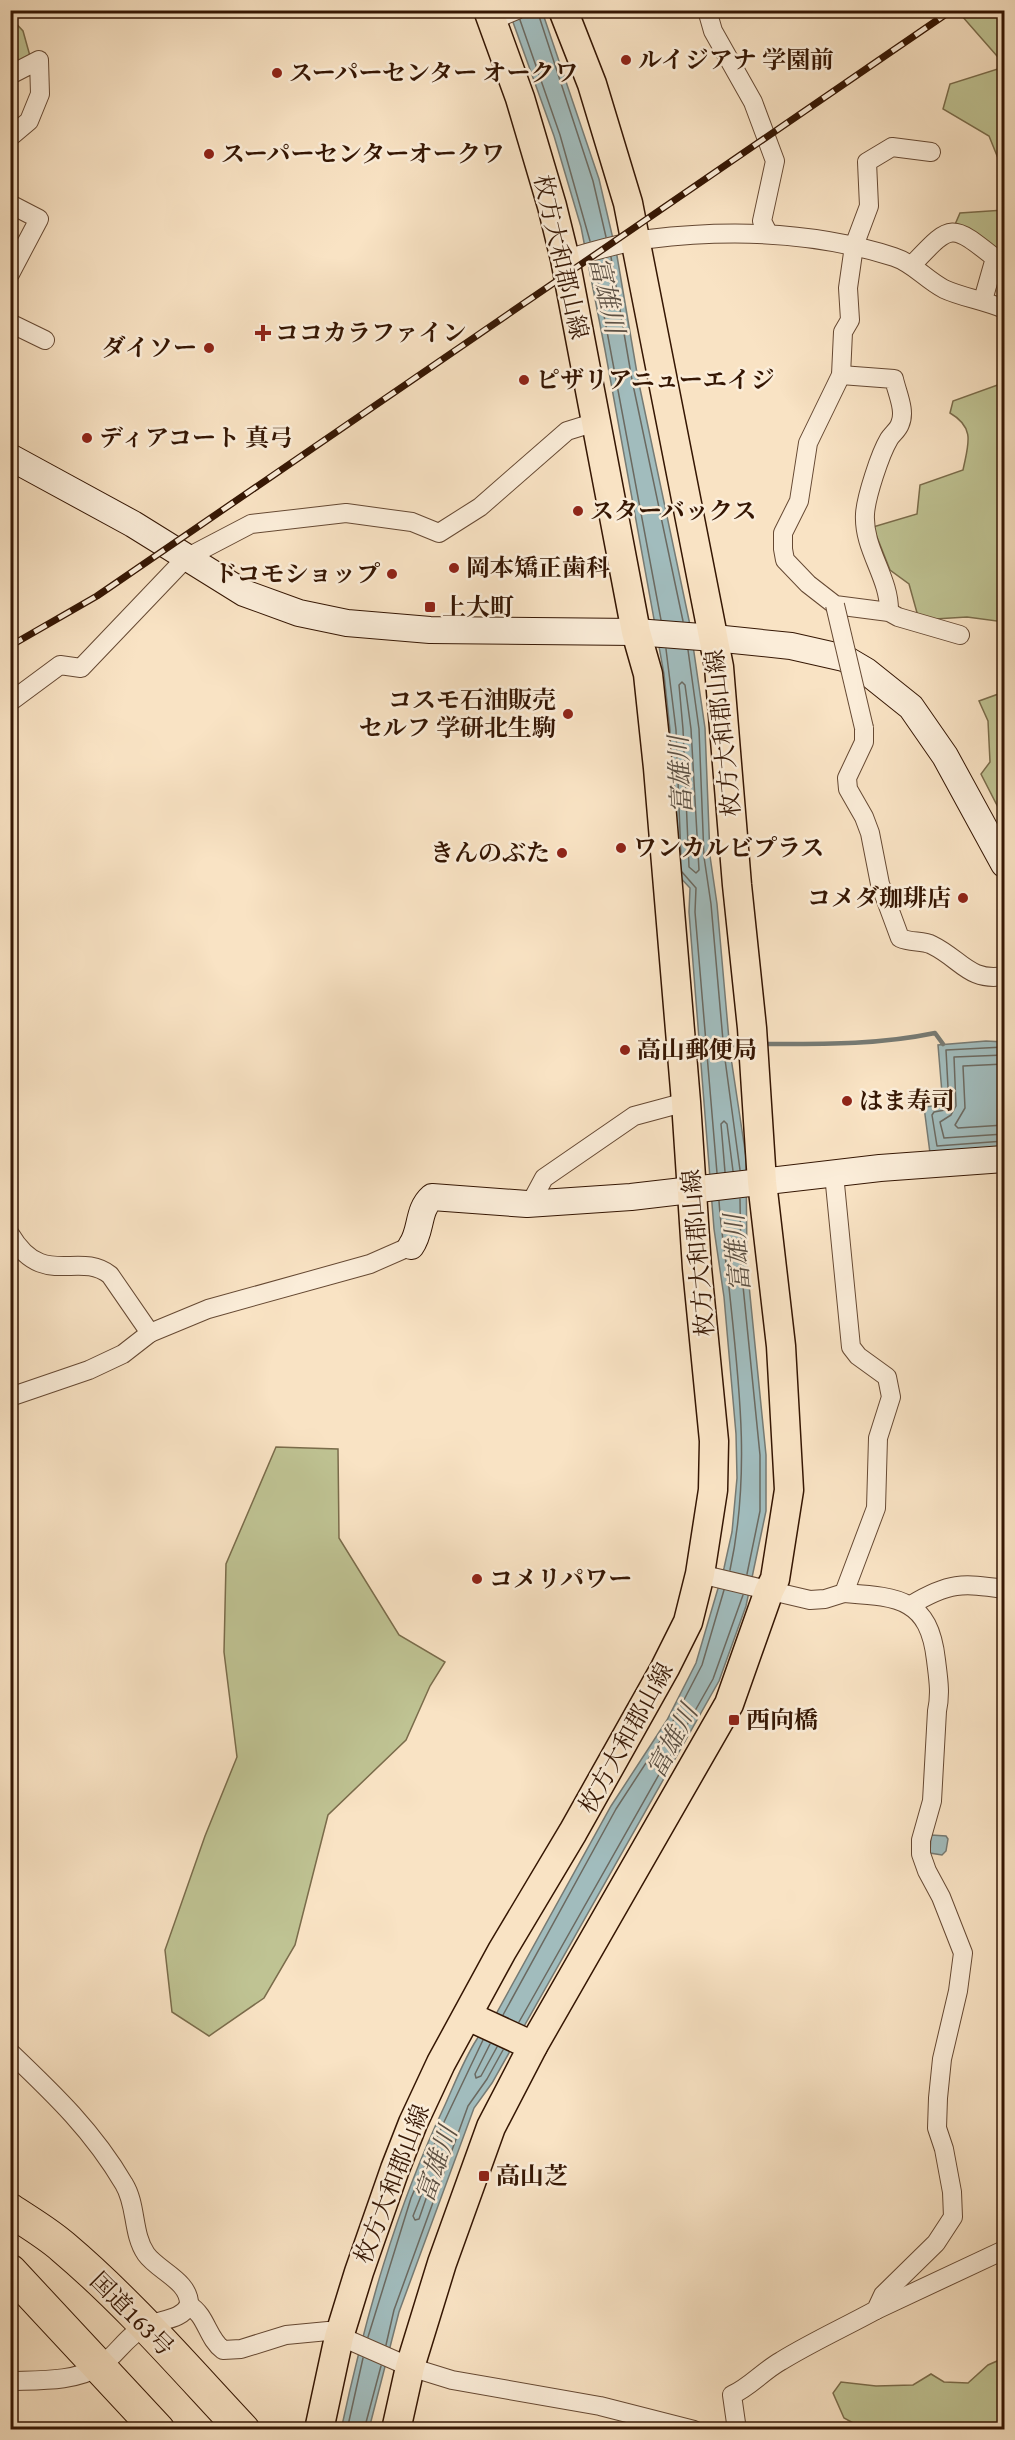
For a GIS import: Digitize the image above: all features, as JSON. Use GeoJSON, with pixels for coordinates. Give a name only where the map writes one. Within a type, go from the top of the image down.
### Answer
{"type":"FeatureCollection","features":[{"type":"Feature","properties":{"kind":"highway","name":"国道163号"},"geometry":{"type":"LineString","coordinates":[[10,2210],[61,2245],[146,2326],[243,2430]]}},
{"type":"Feature","properties":{"kind":"highway"},"geometry":{"type":"LineString","coordinates":[[10,2271],[158,2430]]}},
{"type":"Feature","properties":{"kind":"main road","name":"枚方大和郡山線"},"geometry":{"type":"LineString","coordinates":[[396,2430],[402,2364],[491,2127],[533,2046],[729,1704],[775,1579],[789,1490],[781,1346],[762,1182],[753,1041],[719,667],[636,241],[617,165],[592,84],[563,10]]}},
{"type":"Feature","properties":{"kind":"main road","name":"枚方大和郡山線"},"geometry":{"type":"LineString","coordinates":[[319,2430],[339,2337],[395,2169],[441,2063],[502,1951],[640,1716],[688,1622],[700,1574],[713,1490],[714,1441],[691,1190],[686,1102],[658,768],[648,674],[636,632],[565,259],[499,14]]}},
{"type":"Feature","properties":{"kind":"main road"},"geometry":{"type":"LineString","coordinates":[[468,2016],[533,2046]]}},
{"type":"Feature","properties":{"kind":"street"},"geometry":{"type":"LineString","coordinates":[[707,10],[713,31],[753,102],[775,161],[762,221],[768,233]]}},
{"type":"Feature","properties":{"kind":"street"},"geometry":{"type":"LineString","coordinates":[[10,75],[39,60],[40,94],[29,121],[10,137]]}},
{"type":"Feature","properties":{"kind":"street"},"geometry":{"type":"LineString","coordinates":[[931,152],[892,147],[867,162],[869,206],[854,246],[848,288],[850,320],[843,332],[841,375],[808,443],[798,501],[783,533],[785,560],[808,584],[835,605],[889,612],[898,617],[960,635]]}},
{"type":"Feature","properties":{"kind":"street"},"geometry":{"type":"LineString","coordinates":[[10,204],[39,219],[10,274]]}},
{"type":"Feature","properties":{"kind":"street"},"geometry":{"type":"LineString","coordinates":[[912,265],[940,236],[956,232],[965,235],[1000,260],[983,300]]}},
{"type":"Feature","properties":{"kind":"street"},"geometry":{"type":"LineString","coordinates":[[565,259],[636,241],[685,236],[768,233],[854,246],[896,257],[912,265],[923,277],[946,290],[983,300],[1005,309]]}},
{"type":"Feature","properties":{"kind":"street"},"geometry":{"type":"LineString","coordinates":[[10,323],[45,340]]}},
{"type":"Feature","properties":{"kind":"street"},"geometry":{"type":"LineString","coordinates":[[841,375],[894,379],[902,410],[900,425],[889,439],[881,455],[864,526],[872,555],[890,596],[889,612]]}},
{"type":"Feature","properties":{"kind":"street"},"geometry":{"type":"LineString","coordinates":[[10,702],[60,666],[81,668],[186,558],[251,524],[346,513],[412,522],[439,532],[480,507],[567,431],[596,422]]}},
{"type":"Feature","properties":{"kind":"street"},"geometry":{"type":"LineString","coordinates":[[10,457],[123,519],[244,593],[299,613],[347,623],[430,630],[636,632],[714,638],[791,646],[844,658],[912,707],[930,732],[1005,864]]}},
{"type":"Feature","properties":{"kind":"street"},"geometry":{"type":"LineString","coordinates":[[835,605],[864,728],[864,742],[847,778],[848,789],[870,833],[880,884],[900,938],[910,943],[929,943],[978,976],[992,978],[1005,976]]}},
{"type":"Feature","properties":{"kind":"street"},"geometry":{"type":"LineString","coordinates":[[531,1204],[544,1178],[634,1116],[686,1102]]}},
{"type":"Feature","properties":{"kind":"street"},"geometry":{"type":"LineString","coordinates":[[10,1397],[97,1366],[123,1353],[150,1333],[208,1309],[370,1264],[411,1246],[415,1240],[424,1204],[432,1197],[531,1204],[631,1197],[880,1168],[1005,1159]]}},
{"type":"Feature","properties":{"kind":"street"},"geometry":{"type":"LineString","coordinates":[[834,1174],[851,1347],[858,1356],[887,1377],[891,1397],[878,1438],[876,1508],[844,1593]]}},
{"type":"Feature","properties":{"kind":"street"},"geometry":{"type":"LineString","coordinates":[[10,1234],[29,1256],[46,1267],[88,1267],[104,1270],[110,1275],[150,1333]]}},
{"type":"Feature","properties":{"kind":"street"},"geometry":{"type":"LineString","coordinates":[[700,1574],[810,1600],[825,1599],[844,1593],[873,1595],[911,1605],[930,1629],[934,1644],[940,1696],[937,1710],[932,1802],[921,1840],[921,1854],[963,1953],[958,1991],[942,2059],[937,2128],[944,2149],[952,2192],[953,2217],[936,2243],[883,2295],[876,2310]]}},
{"type":"Feature","properties":{"kind":"street"},"geometry":{"type":"LineString","coordinates":[[911,1605],[931,1593],[959,1584],[1005,1589]]}},
{"type":"Feature","properties":{"kind":"street"},"geometry":{"type":"LineString","coordinates":[[10,2052],[80,2120],[125,2186],[131,2200],[143,2248],[148,2257],[188,2294],[189,2305],[202,2316],[212,2339],[223,2350],[242,2349],[286,2335],[328,2331],[402,2364],[452,2380],[600,2406],[694,2430]]}},
{"type":"Feature","properties":{"kind":"street"},"geometry":{"type":"LineString","coordinates":[[737,2430],[732,2395],[747,2388],[754,2379],[781,2361],[876,2310],[1005,2250]]}},
{"type":"Feature","properties":{"kind":"street"},"geometry":{"type":"LineString","coordinates":[[10,2381],[63,2378],[100,2366],[128,2338],[146,2326],[179,2316],[189,2305]]}},
{"type":"Feature","properties":{"kind":"green space"},"geometry":{"type":"Polygon","coordinates":[[[969,10],[1004,11],[1004,64],[961,15],[969,10]]]}},
{"type":"Feature","properties":{"kind":"green space"},"geometry":{"type":"Polygon","coordinates":[[[10,17],[23,31],[30,56],[10,77],[10,17]]]}},
{"type":"Feature","properties":{"kind":"green space"},"geometry":{"type":"Polygon","coordinates":[[[1004,67],[1004,173],[989,136],[943,109],[950,84],[1004,67]]]}},
{"type":"Feature","properties":{"kind":"green space"},"geometry":{"type":"Polygon","coordinates":[[[1004,210],[1004,251],[950,236],[960,213],[1004,210]]]}},
{"type":"Feature","properties":{"kind":"green space"},"geometry":{"type":"Polygon","coordinates":[[[1003,383],[1004,622],[967,617],[919,620],[909,584],[890,570],[873,527],[917,514],[920,485],[963,470],[968,445],[967,431],[964,425],[950,413],[953,401],[1003,383]]]}},
{"type":"Feature","properties":{"kind":"green space"},"geometry":{"type":"Polygon","coordinates":[[[1004,690],[1004,819],[981,774],[990,762],[988,721],[979,701],[1004,690]]]}},
{"type":"Feature","properties":{"kind":"green space"},"geometry":{"type":"Polygon","coordinates":[[[276,1447],[338,1449],[339,1538],[399,1635],[445,1662],[430,1686],[406,1740],[328,1815],[295,1945],[264,1998],[209,2036],[172,2012],[165,1950],[205,1836],[237,1757],[224,1652],[226,1564],[276,1447]]]}},
{"type":"Feature","properties":{"kind":"green space"},"geometry":{"type":"Polygon","coordinates":[[[1004,2358],[1004,2425],[945,2429],[919,2426],[919,2429],[864,2429],[844,2418],[833,2393],[841,2382],[876,2386],[913,2385],[931,2374],[944,2382],[968,2383],[988,2365],[1004,2358]]]}},
{"type":"Feature","properties":{"kind":"water","name":"富雄川"},"geometry":{"type":"Polygon","coordinates":[[[509,11],[542,11],[599,179],[617,256],[638,379],[690,625],[705,728],[710,856],[717,904],[730,1051],[746,1157],[747,1265],[766,1455],[766,1511],[746,1606],[719,1681],[492,2083],[474,2108],[399,2312],[369,2429],[341,2430],[360,2346],[397,2224],[427,2144],[460,2071],[479,2036],[496,2014],[611,1806],[667,1720],[696,1663],[724,1568],[732,1532],[737,1478],[736,1434],[724,1297],[714,1229],[689,912],[690,888],[676,873],[670,730],[664,674],[581,227],[554,136],[509,11]]]}},
{"type":"Feature","properties":{"kind":"water"},"geometry":{"type":"Polygon","coordinates":[[[986,1041],[1004,1042],[1004,1147],[930,1153],[924,1107],[943,1105],[938,1045],[986,1041]]]}},
{"type":"Feature","properties":{"kind":"water"},"geometry":{"type":"Polygon","coordinates":[[[931,1835],[946,1836],[948,1839],[946,1851],[942,1855],[930,1853],[931,1835]]]}},
{"type":"Feature","properties":{"kind":"waterway"},"geometry":{"type":"LineString","coordinates":[[763,1044],[871,1042],[935,1033],[943,1044]]}},
{"type":"Feature","properties":{"kind":"waterway"},"geometry":{"type":"LineString","coordinates":[[724,1045],[743,1045]]}},
{"type":"Feature","properties":{"kind":"railway"},"geometry":{"type":"LineString","coordinates":[[10,646],[97,596],[952,10]]}},
{"type":"Feature","properties":{"kind":"place","name":"ルイジアナ 学園前"},"geometry":{"type":"Point","coordinates":[626,60]}},
{"type":"Feature","properties":{"kind":"place","name":"スーパーセンター オークワ"},"geometry":{"type":"Point","coordinates":[277,73]}},
{"type":"Feature","properties":{"kind":"place","name":"スーパーセンターオークワ"},"geometry":{"type":"Point","coordinates":[209,154]}},
{"type":"Feature","properties":{"kind":"place","name":"ココカラファイン"},"geometry":{"type":"Point","coordinates":[263,333]}},
{"type":"Feature","properties":{"kind":"place","name":"ダイソー"},"geometry":{"type":"Point","coordinates":[209,348]}},
{"type":"Feature","properties":{"kind":"place","name":"ピザリアニューエイジ"},"geometry":{"type":"Point","coordinates":[524,380]}},
{"type":"Feature","properties":{"kind":"place","name":"ディアコート 真弓"},"geometry":{"type":"Point","coordinates":[87,438]}},
{"type":"Feature","properties":{"kind":"place","name":"スターバックス"},"geometry":{"type":"Point","coordinates":[578,511]}},
{"type":"Feature","properties":{"kind":"place","name":"岡本矯正歯科"},"geometry":{"type":"Point","coordinates":[454,568]}},
{"type":"Feature","properties":{"kind":"place","name":"ドコモショップ"},"geometry":{"type":"Point","coordinates":[392,574]}},
{"type":"Feature","properties":{"kind":"place","name":"上大町"},"geometry":{"type":"Point","coordinates":[430,607]}},
{"type":"Feature","properties":{"kind":"place","name":"コスモ石油販売 セルフ 学研北生駒"},"geometry":{"type":"Point","coordinates":[568,714]}},
{"type":"Feature","properties":{"kind":"place","name":"ワンカルビプラス"},"geometry":{"type":"Point","coordinates":[621,848]}},
{"type":"Feature","properties":{"kind":"place","name":"きんのぶた"},"geometry":{"type":"Point","coordinates":[562,853]}},
{"type":"Feature","properties":{"kind":"place","name":"コメダ珈琲店"},"geometry":{"type":"Point","coordinates":[963,898]}},
{"type":"Feature","properties":{"kind":"place","name":"高山郵便局"},"geometry":{"type":"Point","coordinates":[625,1050]}},
{"type":"Feature","properties":{"kind":"place","name":"はま寿司"},"geometry":{"type":"Point","coordinates":[847,1101]}},
{"type":"Feature","properties":{"kind":"place","name":"コメリパワー"},"geometry":{"type":"Point","coordinates":[477,1579]}},
{"type":"Feature","properties":{"kind":"place","name":"西向橋"},"geometry":{"type":"Point","coordinates":[734,1720]}},
{"type":"Feature","properties":{"kind":"place","name":"高山芝"},"geometry":{"type":"Point","coordinates":[484,2176]}}]}
